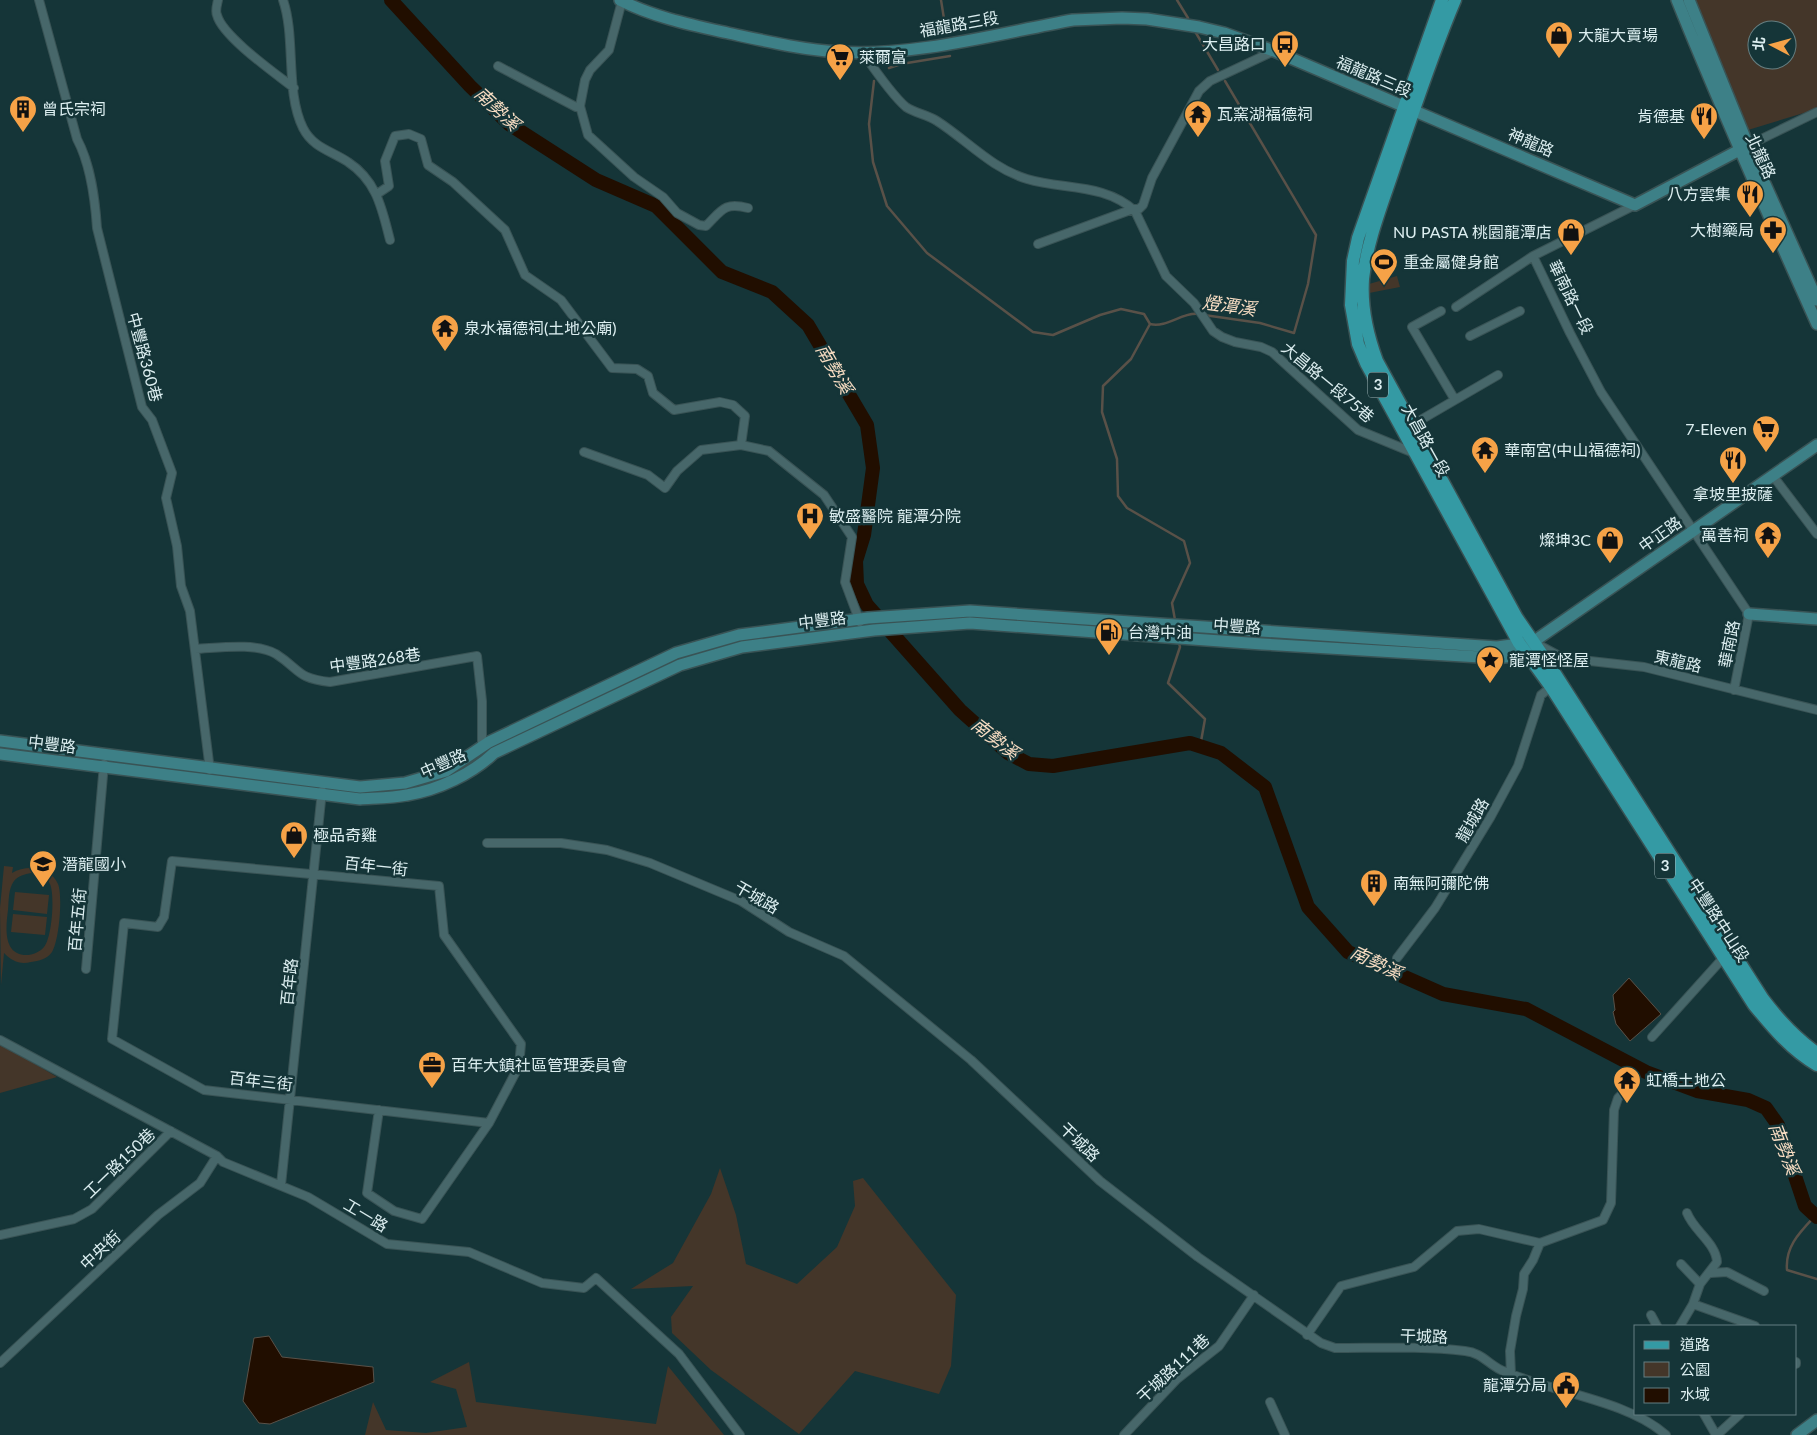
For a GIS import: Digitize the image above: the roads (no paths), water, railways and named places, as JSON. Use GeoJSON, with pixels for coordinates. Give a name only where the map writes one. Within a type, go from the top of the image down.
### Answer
{"type":"FeatureCollection","features":[{"type":"Feature","properties":{"kind":"main road","name":"福龍路三段"},"geometry":{"type":"LineString","coordinates":[[621,0],[668,18],[723,32],[801,47],[863,53],[938,44],[1073,20],[1122,18],[1199,27],[1274,51],[1409,108]]}},
{"type":"Feature","properties":{"kind":"main road","name":"大昌路一段"},"geometry":{"type":"LineString","coordinates":[[1442,0],[1371,237],[1365,266],[1363,302],[1366,324],[1378,361],[1517,618],[1530,648]]}},
{"type":"Feature","properties":{"kind":"main road","name":"大昌路一段"},"geometry":{"type":"LineString","coordinates":[[1455,0],[1409,108],[1358,238],[1351,281],[1351,305],[1358,344],[1366,363],[1519,642],[1530,648]]}},
{"type":"Feature","properties":{"kind":"main road","name":"北龍路"},"geometry":{"type":"LineString","coordinates":[[1677,0],[1724,116],[1744,148],[1817,300]]}},
{"type":"Feature","properties":{"kind":"main road","name":"北龍路"},"geometry":{"type":"LineString","coordinates":[[1689,0],[1744,148],[1817,324]]}},
{"type":"Feature","properties":{"kind":"main road","name":"神龍路"},"geometry":{"type":"LineString","coordinates":[[1409,108],[1635,205]]}},
{"type":"Feature","properties":{"kind":"main road","name":"華南路一段"},"geometry":{"type":"LineString","coordinates":[[1635,205],[1744,148]]}},
{"type":"Feature","properties":{"kind":"main road","name":"中正路"},"geometry":{"type":"LineString","coordinates":[[1530,648],[1817,445]]}},
{"type":"Feature","properties":{"kind":"main road","name":"中豐路"},"geometry":{"type":"LineString","coordinates":[[323,788],[360,799],[407,795],[450,782],[484,762],[494,752],[680,665],[742,647],[863,623],[892,615],[970,611],[1497,646],[1519,642]]}},
{"type":"Feature","properties":{"kind":"main road"},"geometry":{"type":"LineString","coordinates":[[1748,614],[1817,619]]}},
{"type":"Feature","properties":{"kind":"main road"},"geometry":{"type":"LineString","coordinates":[[1112,620],[1112,633]]}},
{"type":"Feature","properties":{"kind":"main road","name":"中豐路"},"geometry":{"type":"LineString","coordinates":[[0,754],[104,761],[323,788],[405,783],[446,770],[482,747],[676,653],[739,635],[863,623],[874,630],[970,623],[1497,658],[1530,648]]}},
{"type":"Feature","properties":{"kind":"main road","name":"中豐路中山段"},"geometry":{"type":"LineString","coordinates":[[1530,648],[1551,687],[1754,1005],[1774,1030],[1794,1049],[1817,1065]]}},
{"type":"Feature","properties":{"kind":"main road","name":"中豐路中山段"},"geometry":{"type":"LineString","coordinates":[[1530,648],[1763,999],[1781,1022],[1800,1041],[1817,1053]]}},
{"type":"Feature","properties":{"kind":"main road","name":"中豐路"},"geometry":{"type":"LineString","coordinates":[[0,741],[104,761]]}},
{"type":"Feature","properties":{"kind":"main road"},"geometry":{"type":"LineString","coordinates":[[1797,1435],[1817,1420]]}},
{"type":"Feature","properties":{"kind":"street","name":"中豐路360巷"},"geometry":{"type":"LineString","coordinates":[[39,0],[77,139],[84,152],[96,209],[97,228],[142,407],[152,420],[172,473],[166,498],[177,546],[181,586],[189,607],[210,774]]}},
{"type":"Feature","properties":{"kind":"street"},"geometry":{"type":"LineString","coordinates":[[218,0],[216,14],[220,24],[245,48],[294,88]]}},
{"type":"Feature","properties":{"kind":"street"},"geometry":{"type":"LineString","coordinates":[[283,0],[299,119],[307,136],[324,150],[347,161],[359,170],[377,194],[390,240]]}},
{"type":"Feature","properties":{"kind":"street"},"geometry":{"type":"LineString","coordinates":[[621,0],[609,50],[587,75],[580,106],[588,135],[634,177],[663,197],[677,213],[699,225],[706,226],[724,208],[733,205],[748,208]]}},
{"type":"Feature","properties":{"kind":"street"},"geometry":{"type":"LineString","coordinates":[[1038,244],[1133,209],[1139,209],[1143,205],[1152,178],[1204,85],[1274,51]]}},
{"type":"Feature","properties":{"kind":"street"},"geometry":{"type":"LineString","coordinates":[[863,53],[906,106],[936,120],[991,162],[1012,174],[1030,180],[1093,189],[1118,199],[1133,209]]}},
{"type":"Feature","properties":{"kind":"street"},"geometry":{"type":"LineString","coordinates":[[498,66],[576,107],[580,106]]}},
{"type":"Feature","properties":{"kind":"street"},"geometry":{"type":"LineString","coordinates":[[1744,148],[1817,112]]}},
{"type":"Feature","properties":{"kind":"street"},"geometry":{"type":"LineString","coordinates":[[377,194],[389,186],[385,161],[395,136],[408,134],[421,139],[428,166],[453,182],[505,230],[525,275],[562,300],[612,368],[636,369],[648,376],[653,393],[674,410],[720,402],[733,405],[745,416],[741,445]]}},
{"type":"Feature","properties":{"kind":"street","name":"華南路一段"},"geometry":{"type":"LineString","coordinates":[[1635,205],[1534,256],[1570,333],[1601,392],[1693,531]]}},
{"type":"Feature","properties":{"kind":"street","name":"大昌路一段75巷"},"geometry":{"type":"LineString","coordinates":[[1133,209],[1166,276],[1200,310],[1213,331],[1222,338],[1261,347],[1272,352],[1358,430],[1416,453]]}},
{"type":"Feature","properties":{"kind":"street"},"geometry":{"type":"LineString","coordinates":[[1456,307],[1534,256]]}},
{"type":"Feature","properties":{"kind":"street"},"geometry":{"type":"LineString","coordinates":[[1441,311],[1412,327],[1455,400]]}},
{"type":"Feature","properties":{"kind":"street"},"geometry":{"type":"LineString","coordinates":[[1470,336],[1520,311]]}},
{"type":"Feature","properties":{"kind":"street"},"geometry":{"type":"LineString","coordinates":[[1412,425],[1498,375]]}},
{"type":"Feature","properties":{"kind":"street"},"geometry":{"type":"LineString","coordinates":[[584,452],[648,475],[665,488],[677,471],[701,450],[741,445],[770,451],[824,495],[852,537],[845,582],[863,623]]}},
{"type":"Feature","properties":{"kind":"street"},"geometry":{"type":"LineString","coordinates":[[1773,476],[1817,534]]}},
{"type":"Feature","properties":{"kind":"street","name":"華南路"},"geometry":{"type":"LineString","coordinates":[[1693,531],[1748,614],[1734,690]]}},
{"type":"Feature","properties":{"kind":"street","name":"中豐路268巷"},"geometry":{"type":"LineString","coordinates":[[195,649],[242,646],[275,654],[310,679],[330,682],[477,656],[482,701],[482,747]]}},
{"type":"Feature","properties":{"kind":"street","name":"東龍路"},"geometry":{"type":"LineString","coordinates":[[1530,648],[1563,658],[1644,667],[1817,710]]}},
{"type":"Feature","properties":{"kind":"street","name":"龍城路"},"geometry":{"type":"LineString","coordinates":[[1397,958],[1435,908],[1490,818],[1518,766],[1541,695],[1551,687]]}},
{"type":"Feature","properties":{"kind":"street","name":"百年五街"},"geometry":{"type":"LineString","coordinates":[[86,969],[104,761]]}},
{"type":"Feature","properties":{"kind":"street","name":"百年路"},"geometry":{"type":"LineString","coordinates":[[281,1184],[323,788]]}},
{"type":"Feature","properties":{"kind":"street","name":"干城路"},"geometry":{"type":"LineString","coordinates":[[486,843],[561,843],[607,850],[650,864],[741,901],[789,932],[844,956],[971,1060],[1100,1181],[1198,1257],[1254,1295],[1307,1335],[1327,1346],[1336,1348],[1466,1351],[1482,1355],[1499,1369],[1612,1407],[1654,1424],[1666,1435]]}},
{"type":"Feature","properties":{"kind":"street","name":"百年一街"},"geometry":{"type":"LineString","coordinates":[[119,969],[124,923],[158,927],[164,917],[172,861],[439,886],[444,935],[521,1044],[518,1066],[489,1122]]}},
{"type":"Feature","properties":{"kind":"street"},"geometry":{"type":"LineString","coordinates":[[1652,1037],[1724,957]]}},
{"type":"Feature","properties":{"kind":"street","name":"百年三街"},"geometry":{"type":"LineString","coordinates":[[119,969],[112,1038],[204,1090],[290,1098],[489,1122]]}},
{"type":"Feature","properties":{"kind":"street","name":"工一路"},"geometry":{"type":"LineString","coordinates":[[0,1040],[217,1156],[223,1162],[281,1184],[308,1197],[387,1244],[469,1252],[542,1283],[584,1288],[596,1278],[679,1354],[740,1435]]}},
{"type":"Feature","properties":{"kind":"street"},"geometry":{"type":"LineString","coordinates":[[1307,1335],[1341,1286],[1414,1267],[1457,1231],[1480,1229],[1540,1243],[1603,1220],[1611,1202],[1614,1110],[1618,1098],[1633,1083]]}},
{"type":"Feature","properties":{"kind":"street"},"geometry":{"type":"LineString","coordinates":[[379,1110],[367,1193],[394,1210],[422,1219],[489,1122]]}},
{"type":"Feature","properties":{"kind":"street","name":"工一路150巷"},"geometry":{"type":"LineString","coordinates":[[0,1235],[74,1220],[92,1209],[171,1131]]}},
{"type":"Feature","properties":{"kind":"street","name":"中央街"},"geometry":{"type":"LineString","coordinates":[[0,1363],[158,1215],[200,1183],[217,1156]]}},
{"type":"Feature","properties":{"kind":"street"},"geometry":{"type":"LineString","coordinates":[[1681,1325],[1693,1304],[1700,1284],[1711,1273],[1717,1262],[1717,1253],[1691,1224],[1687,1213]]}},
{"type":"Feature","properties":{"kind":"street"},"geometry":{"type":"LineString","coordinates":[[1511,1374],[1510,1351],[1523,1289],[1524,1274],[1533,1260],[1540,1243]]}},
{"type":"Feature","properties":{"kind":"street"},"geometry":{"type":"LineString","coordinates":[[1681,1264],[1700,1284]]}},
{"type":"Feature","properties":{"kind":"street"},"geometry":{"type":"LineString","coordinates":[[1711,1273],[1727,1272],[1764,1291]]}},
{"type":"Feature","properties":{"kind":"street","name":"干城路111巷"},"geometry":{"type":"LineString","coordinates":[[1124,1435],[1178,1379],[1219,1346],[1254,1295]]}},
{"type":"Feature","properties":{"kind":"street"},"geometry":{"type":"LineString","coordinates":[[1693,1304],[1753,1325]]}},
{"type":"Feature","properties":{"kind":"street"},"geometry":{"type":"LineString","coordinates":[[1651,1315],[1656,1325]]}},
{"type":"Feature","properties":{"kind":"street"},"geometry":{"type":"LineString","coordinates":[[1270,1402],[1285,1435]]}},
{"type":"Feature","properties":{"kind":"street"},"geometry":{"type":"LineString","coordinates":[[1652,1415],[1654,1424]]}},
{"type":"Feature","properties":{"kind":"street"},"geometry":{"type":"LineString","coordinates":[[1705,1415],[1717,1435],[1739,1415]]}},
{"type":"Feature","properties":{"kind":"water"},"geometry":{"type":"Polygon","coordinates":[[[1629,978],[1661,1014],[1630,1041],[1616,1024],[1613,1012],[1615,1010],[1613,995],[1629,978]]]}},
{"type":"Feature","properties":{"kind":"water"},"geometry":{"type":"Polygon","coordinates":[[[269,1336],[282,1357],[373,1367],[374,1382],[270,1424],[259,1423],[243,1401],[254,1338],[269,1336]]]}},
{"type":"Feature","properties":{"kind":"waterway","name":"南勢溪"},"geometry":{"type":"LineString","coordinates":[[391,0],[470,86],[509,124],[596,180],[656,206],[722,272],[772,292],[808,325],[867,425],[873,468],[864,535],[856,561],[857,584],[867,605],[960,710],[1008,753],[1029,764],[1053,766],[1190,743],[1221,753],[1265,787],[1308,907],[1348,952],[1443,994],[1526,1009],[1646,1072],[1697,1091],[1748,1100],[1766,1108],[1778,1125],[1805,1206],[1817,1217]]}},
{"type":"Feature","properties":{"kind":"waterway","name":"燈潭溪"},"geometry":{"type":"LineString","coordinates":[[941,0],[946,31]]}},
{"type":"Feature","properties":{"kind":"waterway","name":"燈潭溪"},"geometry":{"type":"LineString","coordinates":[[1177,0],[1188,18]]}},
{"type":"Feature","properties":{"kind":"waterway","name":"燈潭溪"},"geometry":{"type":"LineString","coordinates":[[1196,33],[1218,70]]}},
{"type":"Feature","properties":{"kind":"waterway","name":"燈潭溪"},"geometry":{"type":"LineString","coordinates":[[889,68],[901,64],[950,56]]}},
{"type":"Feature","properties":{"kind":"waterway"},"geometry":{"type":"LineString","coordinates":[[874,81],[869,124],[873,162],[887,206],[927,253],[1033,332],[1053,335],[1100,315],[1121,309],[1144,314],[1150,324]]}},
{"type":"Feature","properties":{"kind":"waterway","name":"燈潭溪"},"geometry":{"type":"LineString","coordinates":[[1204,315],[1260,323],[1294,333],[1308,284],[1316,235],[1225,81]]}},
{"type":"Feature","properties":{"kind":"waterway","name":"燈潭溪"},"geometry":{"type":"LineString","coordinates":[[1175,620],[1172,603],[1190,563],[1184,541],[1127,508],[1118,496],[1117,459],[1102,412],[1103,386],[1131,359],[1150,324],[1163,324],[1186,315],[1199,314]]}},
{"type":"Feature","properties":{"kind":"waterway","name":"燈潭溪"},"geometry":{"type":"LineString","coordinates":[[1179,643],[1180,647],[1168,683],[1205,719],[1200,747]]}},
{"type":"Feature","properties":{"kind":"waterway"},"geometry":{"type":"LineString","coordinates":[[1815,1216],[1794,1241],[1788,1254],[1787,1270],[1817,1279]]}},
{"type":"Feature","properties":{"kind":"place","name":"大龍大賣場"},"geometry":{"type":"Point","coordinates":[1559,59]}},
{"type":"Feature","properties":{"kind":"place","name":"大昌路口"},"geometry":{"type":"Point","coordinates":[1285,68]}},
{"type":"Feature","properties":{"kind":"place","name":"萊爾富"},"geometry":{"type":"Point","coordinates":[840,81]}},
{"type":"Feature","properties":{"kind":"place","name":"曾氏宗祠"},"geometry":{"type":"Point","coordinates":[23,133]}},
{"type":"Feature","properties":{"kind":"place","name":"瓦窯湖福德祠"},"geometry":{"type":"Point","coordinates":[1198,138]}},
{"type":"Feature","properties":{"kind":"place","name":"肯德基"},"geometry":{"type":"Point","coordinates":[1704,140]}},
{"type":"Feature","properties":{"kind":"place","name":"八方雲集"},"geometry":{"type":"Point","coordinates":[1750,218]}},
{"type":"Feature","properties":{"kind":"place","name":"大樹藥局"},"geometry":{"type":"Point","coordinates":[1773,254]}},
{"type":"Feature","properties":{"kind":"place","name":"NU PASTA 桃園龍潭店"},"geometry":{"type":"Point","coordinates":[1571,256]}},
{"type":"Feature","properties":{"kind":"place","name":"重金屬健身館"},"geometry":{"type":"Point","coordinates":[1384,286]}},
{"type":"Feature","properties":{"kind":"place","name":"泉水福德祠(土地公廟)"},"geometry":{"type":"Point","coordinates":[445,352]}},
{"type":"Feature","properties":{"kind":"place","name":"7-Eleven"},"geometry":{"type":"Point","coordinates":[1766,453]}},
{"type":"Feature","properties":{"kind":"place","name":"華南宮(中山福德祠)"},"geometry":{"type":"Point","coordinates":[1485,474]}},
{"type":"Feature","properties":{"kind":"place","name":"拿坡里披薩"},"geometry":{"type":"Point","coordinates":[1733,484]}},
{"type":"Feature","properties":{"kind":"place","name":"敏盛醫院 龍潭分院"},"geometry":{"type":"Point","coordinates":[810,540]}},
{"type":"Feature","properties":{"kind":"place","name":"萬善祠"},"geometry":{"type":"Point","coordinates":[1768,559]}},
{"type":"Feature","properties":{"kind":"place","name":"燦坤3C"},"geometry":{"type":"Point","coordinates":[1610,564]}},
{"type":"Feature","properties":{"kind":"place","name":"台灣中油"},"geometry":{"type":"Point","coordinates":[1109,656]}},
{"type":"Feature","properties":{"kind":"place","name":"龍潭怪怪屋"},"geometry":{"type":"Point","coordinates":[1490,684]}},
{"type":"Feature","properties":{"kind":"place","name":"極品奇雞"},"geometry":{"type":"Point","coordinates":[294,859]}},
{"type":"Feature","properties":{"kind":"place","name":"潛龍國小"},"geometry":{"type":"Point","coordinates":[43,888]}},
{"type":"Feature","properties":{"kind":"place","name":"南無阿彌陀佛"},"geometry":{"type":"Point","coordinates":[1374,907]}},
{"type":"Feature","properties":{"kind":"place","name":"百年大鎮社區管理委員會"},"geometry":{"type":"Point","coordinates":[432,1089]}},
{"type":"Feature","properties":{"kind":"place","name":"虹橋土地公"},"geometry":{"type":"Point","coordinates":[1627,1104]}},
{"type":"Feature","properties":{"kind":"place","name":"龍潭分局"},"geometry":{"type":"Point","coordinates":[1566,1409]}}]}
